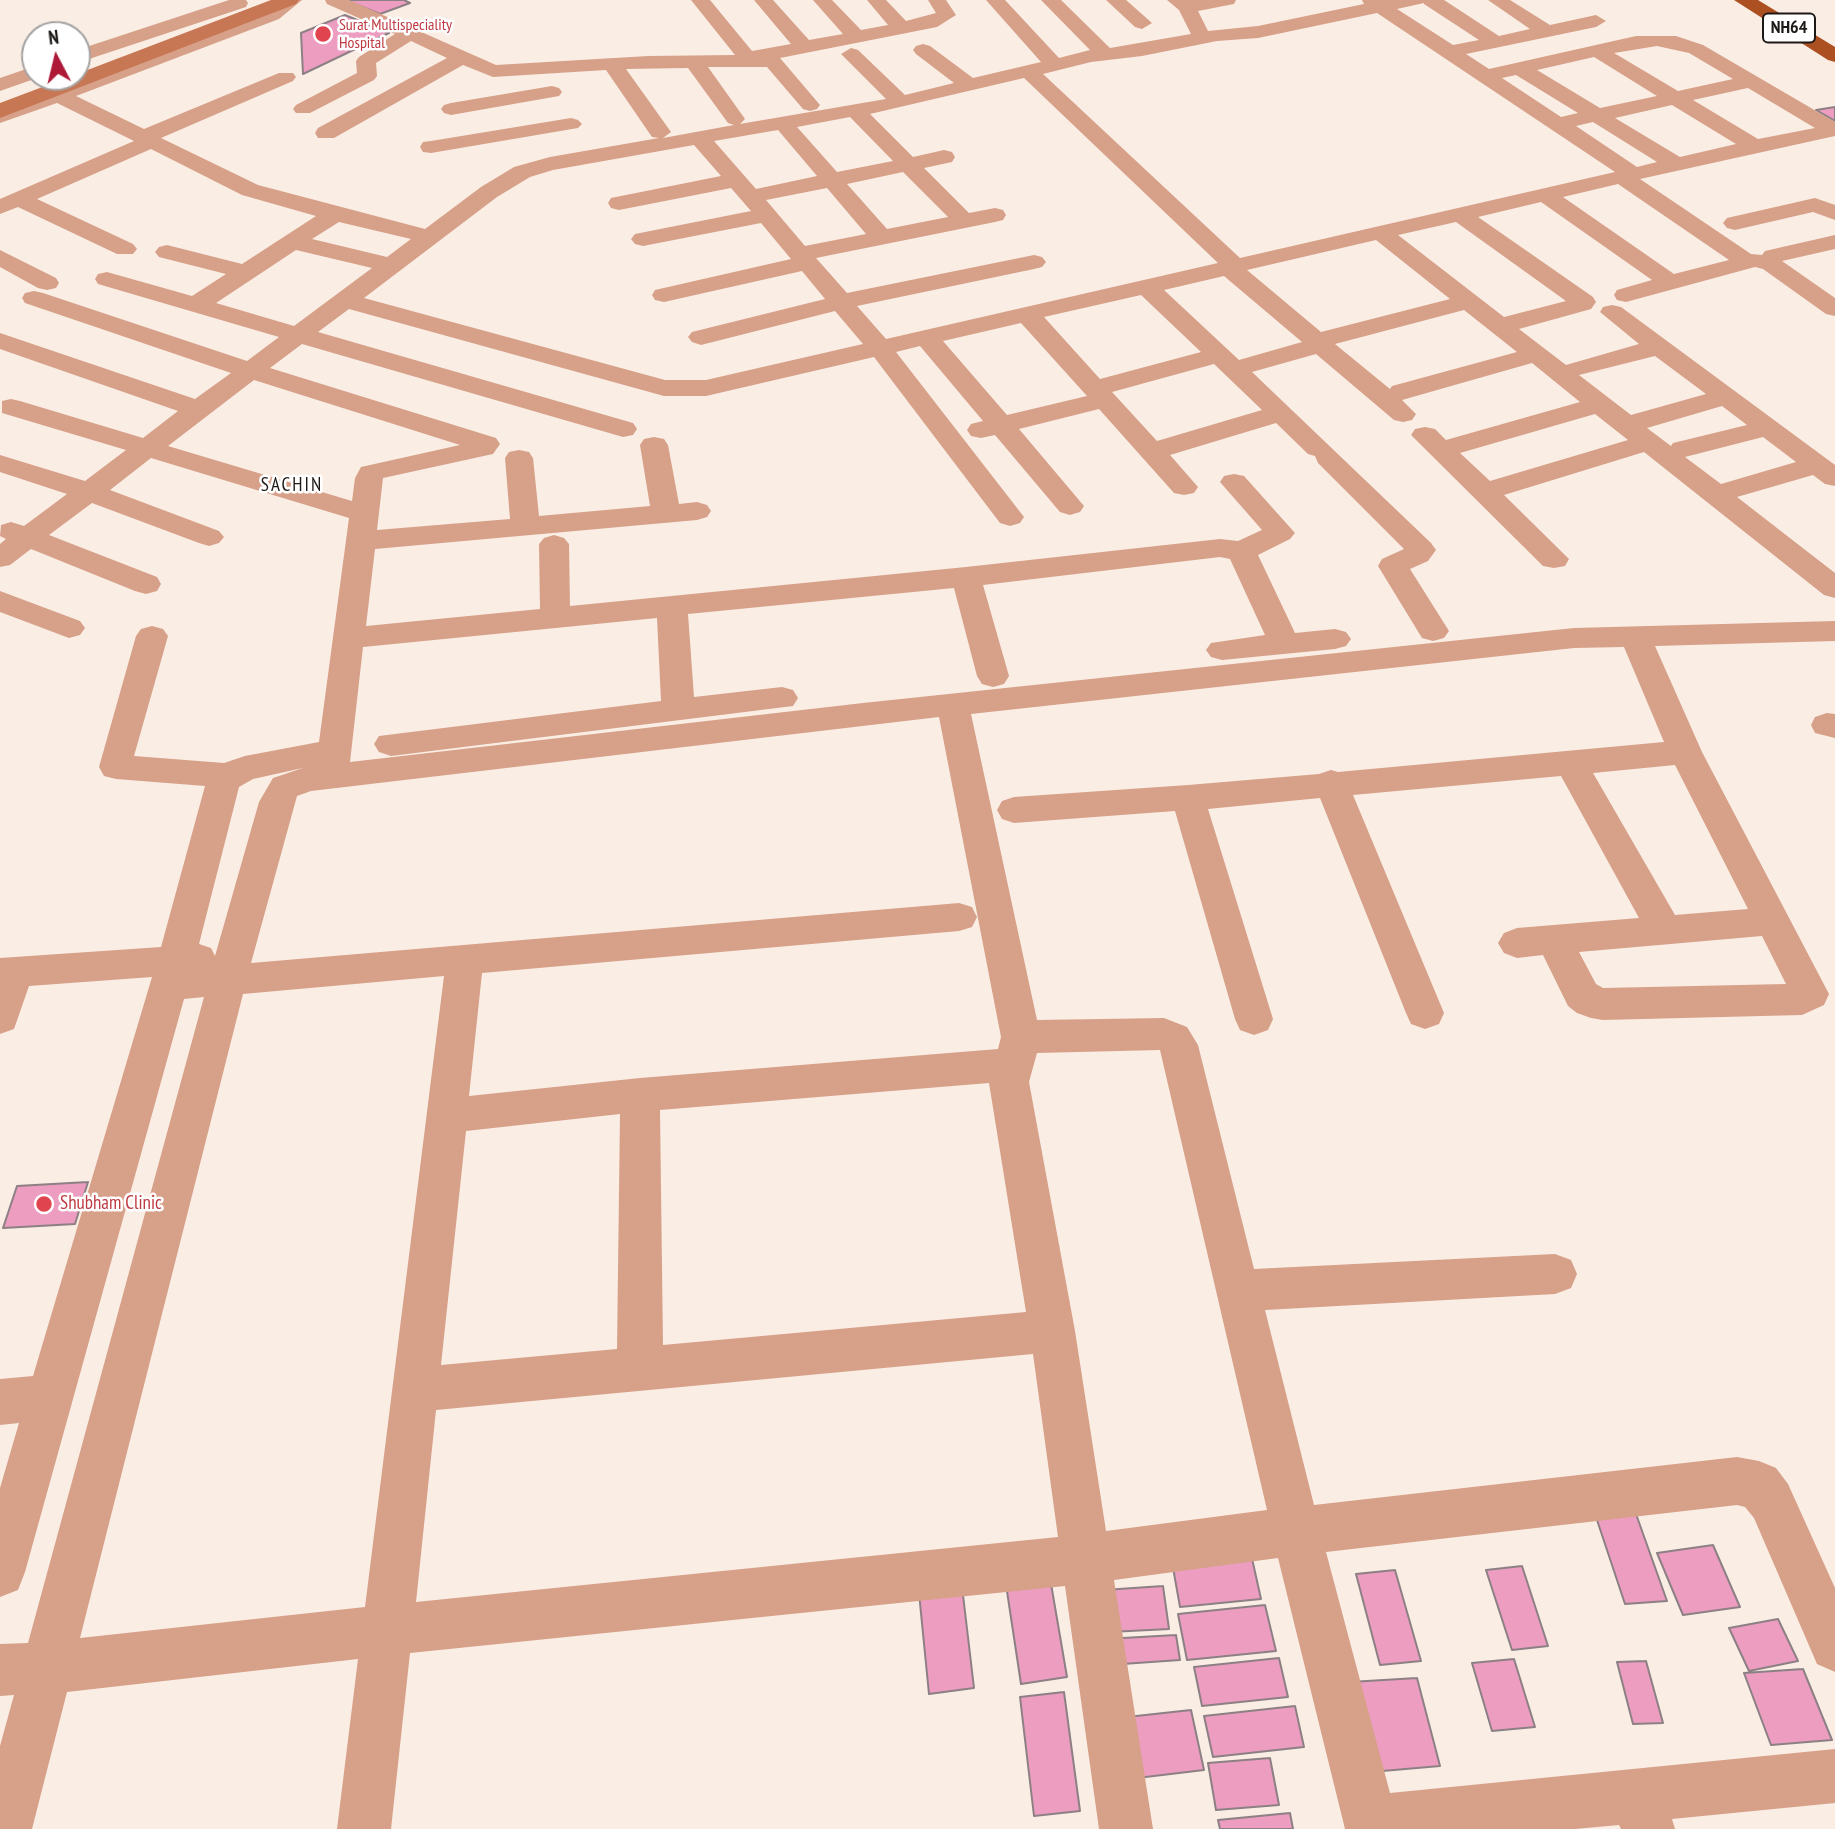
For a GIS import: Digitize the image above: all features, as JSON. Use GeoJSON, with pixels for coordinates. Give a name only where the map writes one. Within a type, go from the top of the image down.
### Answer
{"type":"FeatureCollection","features":[{"type":"Feature","properties":{"kind":"highway","name":"NH64"},"geometry":{"type":"LineString","coordinates":[[1744,0],[1835,56]]}},
{"type":"Feature","properties":{"kind":"highway","name":"NH64"},"geometry":{"type":"LineString","coordinates":[[1775,0],[1835,34]]}},
{"type":"Feature","properties":{"kind":"main road"},"geometry":{"type":"LineString","coordinates":[[215,23],[260,0]]}},
{"type":"Feature","properties":{"kind":"main road"},"geometry":{"type":"LineString","coordinates":[[91,73],[215,23],[291,0]]}},
{"type":"Feature","properties":{"kind":"main road"},"geometry":{"type":"LineString","coordinates":[[0,100],[33,91]]}},
{"type":"Feature","properties":{"kind":"main road"},"geometry":{"type":"LineString","coordinates":[[0,111],[47,91]]}},
{"type":"Feature","properties":{"kind":"street"},"geometry":{"type":"LineString","coordinates":[[91,52],[250,0]]}},
{"type":"Feature","properties":{"kind":"street"},"geometry":{"type":"LineString","coordinates":[[91,74],[272,15],[291,0]]}},
{"type":"Feature","properties":{"kind":"street"},"geometry":{"type":"LineString","coordinates":[[334,0],[493,71],[612,64],[772,61],[810,105]]}},
{"type":"Feature","properties":{"kind":"street"},"geometry":{"type":"LineString","coordinates":[[703,5],[736,5],[765,0],[804,47]]}},
{"type":"Feature","properties":{"kind":"street"},"geometry":{"type":"LineString","coordinates":[[822,0],[853,45],[901,102]]}},
{"type":"Feature","properties":{"kind":"street"},"geometry":{"type":"LineString","coordinates":[[876,0],[902,28]]}},
{"type":"Feature","properties":{"kind":"street"},"geometry":{"type":"LineString","coordinates":[[1050,0],[1105,54]]}},
{"type":"Feature","properties":{"kind":"street"},"geometry":{"type":"LineString","coordinates":[[1115,0],[1142,23]]}},
{"type":"Feature","properties":{"kind":"street"},"geometry":{"type":"LineString","coordinates":[[1202,38],[1182,4],[1227,0]]}},
{"type":"Feature","properties":{"kind":"street"},"geometry":{"type":"LineString","coordinates":[[0,558],[489,192],[522,173],[550,164],[901,102],[1105,54],[1258,32],[1376,3],[1414,0]]}},
{"type":"Feature","properties":{"kind":"street"},"geometry":{"type":"LineString","coordinates":[[1431,0],[1496,41]]}},
{"type":"Feature","properties":{"kind":"street"},"geometry":{"type":"LineString","coordinates":[[1497,0],[1546,31]]}},
{"type":"Feature","properties":{"kind":"street"},"geometry":{"type":"LineString","coordinates":[[740,60],[804,47],[853,45],[902,28],[937,21],[954,8],[996,2],[1055,65]]}},
{"type":"Feature","properties":{"kind":"street"},"geometry":{"type":"LineString","coordinates":[[1376,3],[1558,124],[1748,262]]}},
{"type":"Feature","properties":{"kind":"street"},"geometry":{"type":"LineString","coordinates":[[703,5],[740,60]]}},
{"type":"Feature","properties":{"kind":"street"},"geometry":{"type":"LineString","coordinates":[[1572,7],[1636,42]]}},
{"type":"Feature","properties":{"kind":"street"},"geometry":{"type":"LineString","coordinates":[[1273,8],[1294,23]]}},
{"type":"Feature","properties":{"kind":"street"},"geometry":{"type":"LineString","coordinates":[[1449,51],[1596,20]]}},
{"type":"Feature","properties":{"kind":"street"},"geometry":{"type":"LineString","coordinates":[[303,110],[366,76],[366,61],[409,34]]}},
{"type":"Feature","properties":{"kind":"street"},"geometry":{"type":"LineString","coordinates":[[1526,35],[1565,58]]}},
{"type":"Feature","properties":{"kind":"street"},"geometry":{"type":"LineString","coordinates":[[1485,76],[1636,42],[1676,42],[1696,49],[1834,130]]}},
{"type":"Feature","properties":{"kind":"street"},"geometry":{"type":"LineString","coordinates":[[923,50],[970,86]]}},
{"type":"Feature","properties":{"kind":"street"},"geometry":{"type":"LineString","coordinates":[[1597,51],[1755,146]]}},
{"type":"Feature","properties":{"kind":"street"},"geometry":{"type":"LineString","coordinates":[[326,133],[462,57]]}},
{"type":"Feature","properties":{"kind":"street"},"geometry":{"type":"LineString","coordinates":[[694,62],[735,119]]}},
{"type":"Feature","properties":{"kind":"street"},"geometry":{"type":"LineString","coordinates":[[612,64],[660,132]]}},
{"type":"Feature","properties":{"kind":"street"},"geometry":{"type":"LineString","coordinates":[[1519,68],[1676,164]]}},
{"type":"Feature","properties":{"kind":"street"},"geometry":{"type":"LineString","coordinates":[[533,69],[552,92],[583,146]]}},
{"type":"Feature","properties":{"kind":"street"},"geometry":{"type":"LineString","coordinates":[[1029,72],[1233,268],[1318,343],[1402,403],[1537,354]]}},
{"type":"Feature","properties":{"kind":"street"},"geometry":{"type":"LineString","coordinates":[[0,85],[21,77]]}},
{"type":"Feature","properties":{"kind":"street"},"geometry":{"type":"LineString","coordinates":[[9,203],[286,77]]}},
{"type":"Feature","properties":{"kind":"street"},"geometry":{"type":"LineString","coordinates":[[1558,124],[1751,81]]}},
{"type":"Feature","properties":{"kind":"street"},"geometry":{"type":"LineString","coordinates":[[0,117],[51,91]]}},
{"type":"Feature","properties":{"kind":"street"},"geometry":{"type":"LineString","coordinates":[[83,91],[148,139],[250,190],[429,237]]}},
{"type":"Feature","properties":{"kind":"street"},"geometry":{"type":"LineString","coordinates":[[451,109],[552,92]]}},
{"type":"Feature","properties":{"kind":"street"},"geometry":{"type":"LineString","coordinates":[[854,109],[963,220]]}},
{"type":"Feature","properties":{"kind":"street"},"geometry":{"type":"LineString","coordinates":[[783,123],[881,237]]}},
{"type":"Feature","properties":{"kind":"street"},"geometry":{"type":"LineString","coordinates":[[432,147],[571,124]]}},
{"type":"Feature","properties":{"kind":"street"},"geometry":{"type":"LineString","coordinates":[[345,300],[664,388],[706,388],[1834,130]]}},
{"type":"Feature","properties":{"kind":"street"},"geometry":{"type":"LineString","coordinates":[[1802,136],[1835,155]]}},
{"type":"Feature","properties":{"kind":"street"},"geometry":{"type":"LineString","coordinates":[[700,138],[881,349],[1010,517]]}},
{"type":"Feature","properties":{"kind":"street"},"geometry":{"type":"LineString","coordinates":[[619,203],[831,180],[944,157]]}},
{"type":"Feature","properties":{"kind":"street"},"geometry":{"type":"LineString","coordinates":[[1546,195],[1671,283]]}},
{"type":"Feature","properties":{"kind":"street"},"geometry":{"type":"LineString","coordinates":[[9,203],[125,249]]}},
{"type":"Feature","properties":{"kind":"street"},"geometry":{"type":"LineString","coordinates":[[1735,223],[1828,204]]}},
{"type":"Feature","properties":{"kind":"street"},"geometry":{"type":"LineString","coordinates":[[197,304],[335,214]]}},
{"type":"Feature","properties":{"kind":"street"},"geometry":{"type":"LineString","coordinates":[[643,239],[766,215]]}},
{"type":"Feature","properties":{"kind":"street"},"geometry":{"type":"LineString","coordinates":[[664,295],[881,237],[995,215]]}},
{"type":"Feature","properties":{"kind":"street"},"geometry":{"type":"LineString","coordinates":[[1461,215],[1584,302],[1500,326]]}},
{"type":"Feature","properties":{"kind":"street"},"geometry":{"type":"LineString","coordinates":[[1381,233],[1601,404],[1645,432],[1835,588]]}},
{"type":"Feature","properties":{"kind":"street"},"geometry":{"type":"LineString","coordinates":[[293,242],[391,265]]}},
{"type":"Feature","properties":{"kind":"street"},"geometry":{"type":"LineString","coordinates":[[1773,256],[1835,242]]}},
{"type":"Feature","properties":{"kind":"street"},"geometry":{"type":"LineString","coordinates":[[167,252],[245,272]]}},
{"type":"Feature","properties":{"kind":"street"},"geometry":{"type":"LineString","coordinates":[[0,257],[41,291],[151,337],[252,371],[401,391],[509,423],[623,429]]}},
{"type":"Feature","properties":{"kind":"street"},"geometry":{"type":"LineString","coordinates":[[1826,472],[1659,347],[1619,304],[1671,283],[1748,262],[1763,261],[1832,296]]}},
{"type":"Feature","properties":{"kind":"street"},"geometry":{"type":"LineString","coordinates":[[702,337],[841,302],[1034,262]]}},
{"type":"Feature","properties":{"kind":"street"},"geometry":{"type":"LineString","coordinates":[[107,279],[299,335],[401,391],[509,423]]}},
{"type":"Feature","properties":{"kind":"street"},"geometry":{"type":"LineString","coordinates":[[1147,288],[1323,452],[1420,550],[1418,554],[1393,566],[1433,631]]}},
{"type":"Feature","properties":{"kind":"street"},"geometry":{"type":"LineString","coordinates":[[949,438],[1000,426],[1101,393],[1226,362],[1318,343],[1469,301]]}},
{"type":"Feature","properties":{"kind":"street"},"geometry":{"type":"LineString","coordinates":[[1028,315],[1184,486]]}},
{"type":"Feature","properties":{"kind":"street"},"geometry":{"type":"LineString","coordinates":[[401,391],[475,335]]}},
{"type":"Feature","properties":{"kind":"street"},"geometry":{"type":"LineString","coordinates":[[94,373],[151,337]]}},
{"type":"Feature","properties":{"kind":"street"},"geometry":{"type":"LineString","coordinates":[[927,338],[1070,506]]}},
{"type":"Feature","properties":{"kind":"street"},"geometry":{"type":"LineString","coordinates":[[0,341],[200,410]]}},
{"type":"Feature","properties":{"kind":"street"},"geometry":{"type":"LineString","coordinates":[[1577,368],[1659,347]]}},
{"type":"Feature","properties":{"kind":"street"},"geometry":{"type":"LineString","coordinates":[[332,764],[350,638],[361,527],[371,473],[483,448],[509,423],[584,365]]}},
{"type":"Feature","properties":{"kind":"street"},"geometry":{"type":"LineString","coordinates":[[1484,492],[1645,432],[1725,397]]}},
{"type":"Feature","properties":{"kind":"street"},"geometry":{"type":"LineString","coordinates":[[1554,559],[1433,443],[1601,404]]}},
{"type":"Feature","properties":{"kind":"street"},"geometry":{"type":"LineString","coordinates":[[11,407],[146,450],[361,527],[525,526],[697,511]]}},
{"type":"Feature","properties":{"kind":"street"},"geometry":{"type":"LineString","coordinates":[[1152,451],[1282,413]]}},
{"type":"Feature","properties":{"kind":"street"},"geometry":{"type":"LineString","coordinates":[[1683,449],[1767,428]]}},
{"type":"Feature","properties":{"kind":"street"},"geometry":{"type":"LineString","coordinates":[[654,445],[666,514]]}},
{"type":"Feature","properties":{"kind":"street"},"geometry":{"type":"LineString","coordinates":[[519,458],[525,526]]}},
{"type":"Feature","properties":{"kind":"street"},"geometry":{"type":"LineString","coordinates":[[0,463],[90,492],[209,537]]}},
{"type":"Feature","properties":{"kind":"street"},"geometry":{"type":"LineString","coordinates":[[1731,490],[1826,472]]}},
{"type":"Feature","properties":{"kind":"street"},"geometry":{"type":"LineString","coordinates":[[350,638],[966,577],[1220,548],[1241,551],[1280,533],[1234,482]]}},
{"type":"Feature","properties":{"kind":"street"},"geometry":{"type":"LineString","coordinates":[[0,527],[29,536],[146,584]]}},
{"type":"Feature","properties":{"kind":"street"},"geometry":{"type":"LineString","coordinates":[[554,544],[555,617]]}},
{"type":"Feature","properties":{"kind":"street"},"geometry":{"type":"LineString","coordinates":[[1241,551],[1284,643]]}},
{"type":"Feature","properties":{"kind":"street"},"geometry":{"type":"LineString","coordinates":[[966,577],[993,676]]}},
{"type":"Feature","properties":{"kind":"street"},"geometry":{"type":"LineString","coordinates":[[0,601],[69,628]]}},
{"type":"Feature","properties":{"kind":"street"},"geometry":{"type":"LineString","coordinates":[[671,606],[678,709]]}},
{"type":"Feature","properties":{"kind":"street"},"geometry":{"type":"LineString","coordinates":[[5,1829],[23,1669],[231,969],[276,802],[285,788],[332,764],[678,709],[1284,643],[1433,631],[1704,623],[1835,610]]}},
{"type":"Feature","properties":{"kind":"street"},"geometry":{"type":"LineString","coordinates":[[152,636],[116,761],[117,767],[228,776],[245,768],[332,764],[953,705],[1560,639],[1634,635],[1704,623],[1835,631]]}},
{"type":"Feature","properties":{"kind":"street"},"geometry":{"type":"LineString","coordinates":[[1553,939],[1582,995],[1591,1002],[1603,1004],[1802,999],[1810,994],[1685,752],[1634,635]]}},
{"type":"Feature","properties":{"kind":"street"},"geometry":{"type":"LineString","coordinates":[[953,705],[1017,1050],[1009,1082],[1052,1331],[1126,1829]]}},
{"type":"Feature","properties":{"kind":"street"},"geometry":{"type":"LineString","coordinates":[[1014,810],[1188,798],[1331,782],[1685,752]]}},
{"type":"Feature","properties":{"kind":"street"},"geometry":{"type":"LineString","coordinates":[[1570,762],[1665,930]]}},
{"type":"Feature","properties":{"kind":"street"},"geometry":{"type":"LineString","coordinates":[[0,1572],[48,1398],[173,973],[222,787],[228,776]]}},
{"type":"Feature","properties":{"kind":"street"},"geometry":{"type":"LineString","coordinates":[[1331,782],[1425,1013]]}},
{"type":"Feature","properties":{"kind":"street"},"geometry":{"type":"LineString","coordinates":[[1188,798],[1254,1019]]}},
{"type":"Feature","properties":{"kind":"street"},"geometry":{"type":"LineString","coordinates":[[0,1018],[8,973],[173,973],[465,960],[959,917]]}},
{"type":"Feature","properties":{"kind":"street"},"geometry":{"type":"LineString","coordinates":[[1517,943],[1772,921]]}},
{"type":"Feature","properties":{"kind":"street"},"geometry":{"type":"LineString","coordinates":[[364,1829],[465,960]]}},
{"type":"Feature","properties":{"kind":"street"},"geometry":{"type":"LineString","coordinates":[[445,1116],[1164,1034],[1173,1038],[1178,1045],[1371,1826],[1642,1813],[1835,1776]]}},
{"type":"Feature","properties":{"kind":"street"},"geometry":{"type":"LineString","coordinates":[[640,1095],[640,1368]]}},
{"type":"Feature","properties":{"kind":"street"},"geometry":{"type":"LineString","coordinates":[[1237,1291],[1555,1274]]}},
{"type":"Feature","properties":{"kind":"street"},"geometry":{"type":"LineString","coordinates":[[414,1390],[1052,1331]]}},
{"type":"Feature","properties":{"kind":"street"},"geometry":{"type":"LineString","coordinates":[[0,1402],[48,1398]]}},
{"type":"Feature","properties":{"kind":"street"},"geometry":{"type":"LineString","coordinates":[[23,1669],[1085,1559],[1296,1531],[1737,1481],[1759,1485],[1771,1501],[1835,1646]]}},
{"type":"Feature","properties":{"kind":"building"},"geometry":{"type":"Polygon","coordinates":[[[345,0],[404,0],[410,3],[380,14],[345,0]]]}},
{"type":"Feature","properties":{"kind":"building"},"geometry":{"type":"Polygon","coordinates":[[[345,15],[389,33],[303,74],[301,33],[345,15]]]}},
{"type":"Feature","properties":{"kind":"building"},"geometry":{"type":"Polygon","coordinates":[[[1835,107],[1835,121],[1816,110],[1835,107]]]}},
{"type":"Feature","properties":{"kind":"building"},"geometry":{"type":"Polygon","coordinates":[[[88,1182],[75,1224],[3,1228],[17,1186],[88,1182]]]}},
{"type":"Feature","properties":{"kind":"building"},"geometry":{"type":"Polygon","coordinates":[[[1636,1514],[1667,1601],[1625,1604],[1596,1517],[1636,1514]]]}},
{"type":"Feature","properties":{"kind":"building"},"geometry":{"type":"Polygon","coordinates":[[[1713,1545],[1740,1607],[1683,1615],[1657,1553],[1713,1545]]]}},
{"type":"Feature","properties":{"kind":"building"},"geometry":{"type":"Polygon","coordinates":[[[1251,1554],[1261,1599],[1180,1607],[1172,1562],[1251,1554]]]}},
{"type":"Feature","properties":{"kind":"building"},"geometry":{"type":"Polygon","coordinates":[[[1522,1566],[1548,1646],[1512,1650],[1486,1570],[1522,1566]]]}},
{"type":"Feature","properties":{"kind":"building"},"geometry":{"type":"Polygon","coordinates":[[[1395,1570],[1421,1661],[1380,1665],[1356,1574],[1395,1570]]]}},
{"type":"Feature","properties":{"kind":"building"},"geometry":{"type":"Polygon","coordinates":[[[1049,1572],[1067,1677],[1021,1684],[1005,1578],[1049,1572]]]}},
{"type":"Feature","properties":{"kind":"building"},"geometry":{"type":"Polygon","coordinates":[[[961,1578],[974,1688],[929,1694],[918,1583],[961,1578]]]}},
{"type":"Feature","properties":{"kind":"building"},"geometry":{"type":"Polygon","coordinates":[[[1163,1586],[1169,1629],[1110,1632],[1104,1590],[1163,1586]]]}},
{"type":"Feature","properties":{"kind":"building"},"geometry":{"type":"Polygon","coordinates":[[[1265,1605],[1276,1651],[1187,1660],[1178,1614],[1265,1605]]]}},
{"type":"Feature","properties":{"kind":"building"},"geometry":{"type":"Polygon","coordinates":[[[1778,1619],[1798,1661],[1749,1671],[1729,1628],[1778,1619]]]}},
{"type":"Feature","properties":{"kind":"building"},"geometry":{"type":"Polygon","coordinates":[[[1176,1635],[1180,1660],[1108,1665],[1105,1639],[1176,1635]]]}},
{"type":"Feature","properties":{"kind":"building"},"geometry":{"type":"Polygon","coordinates":[[[1279,1658],[1288,1697],[1202,1706],[1194,1667],[1279,1658]]]}},
{"type":"Feature","properties":{"kind":"building"},"geometry":{"type":"Polygon","coordinates":[[[1514,1659],[1535,1727],[1492,1731],[1472,1663],[1514,1659]]]}},
{"type":"Feature","properties":{"kind":"building"},"geometry":{"type":"Polygon","coordinates":[[[1646,1661],[1663,1723],[1633,1724],[1617,1662],[1646,1661]]]}},
{"type":"Feature","properties":{"kind":"building"},"geometry":{"type":"Polygon","coordinates":[[[1803,1669],[1832,1740],[1771,1745],[1744,1673],[1803,1669]]]}},
{"type":"Feature","properties":{"kind":"building"},"geometry":{"type":"Polygon","coordinates":[[[1417,1678],[1440,1766],[1371,1772],[1350,1682],[1417,1678]]]}},
{"type":"Feature","properties":{"kind":"building"},"geometry":{"type":"Polygon","coordinates":[[[1064,1692],[1080,1811],[1034,1816],[1020,1697],[1064,1692]]]}},
{"type":"Feature","properties":{"kind":"building"},"geometry":{"type":"Polygon","coordinates":[[[1295,1706],[1304,1747],[1213,1757],[1204,1716],[1295,1706]]]}},
{"type":"Feature","properties":{"kind":"building"},"geometry":{"type":"Polygon","coordinates":[[[1191,1710],[1204,1770],[1129,1779],[1118,1718],[1191,1710]]]}},
{"type":"Feature","properties":{"kind":"building"},"geometry":{"type":"Polygon","coordinates":[[[1270,1758],[1279,1805],[1216,1810],[1208,1763],[1270,1758]]]}},
{"type":"Feature","properties":{"kind":"building"},"geometry":{"type":"Polygon","coordinates":[[[1290,1813],[1293,1829],[1220,1829],[1218,1820],[1290,1813]]]}},
{"type":"Feature","properties":{"kind":"place","name":"Surat Multispeciality Hospital"},"geometry":{"type":"Point","coordinates":[323,34]}},
{"type":"Feature","properties":{"kind":"place","name":"Shubham Clinic"},"geometry":{"type":"Point","coordinates":[44,1204]}},
{"type":"Feature","properties":{"kind":"district","name":"SACHIN"},"geometry":{"type":"Point","coordinates":[292,486]}}]}
